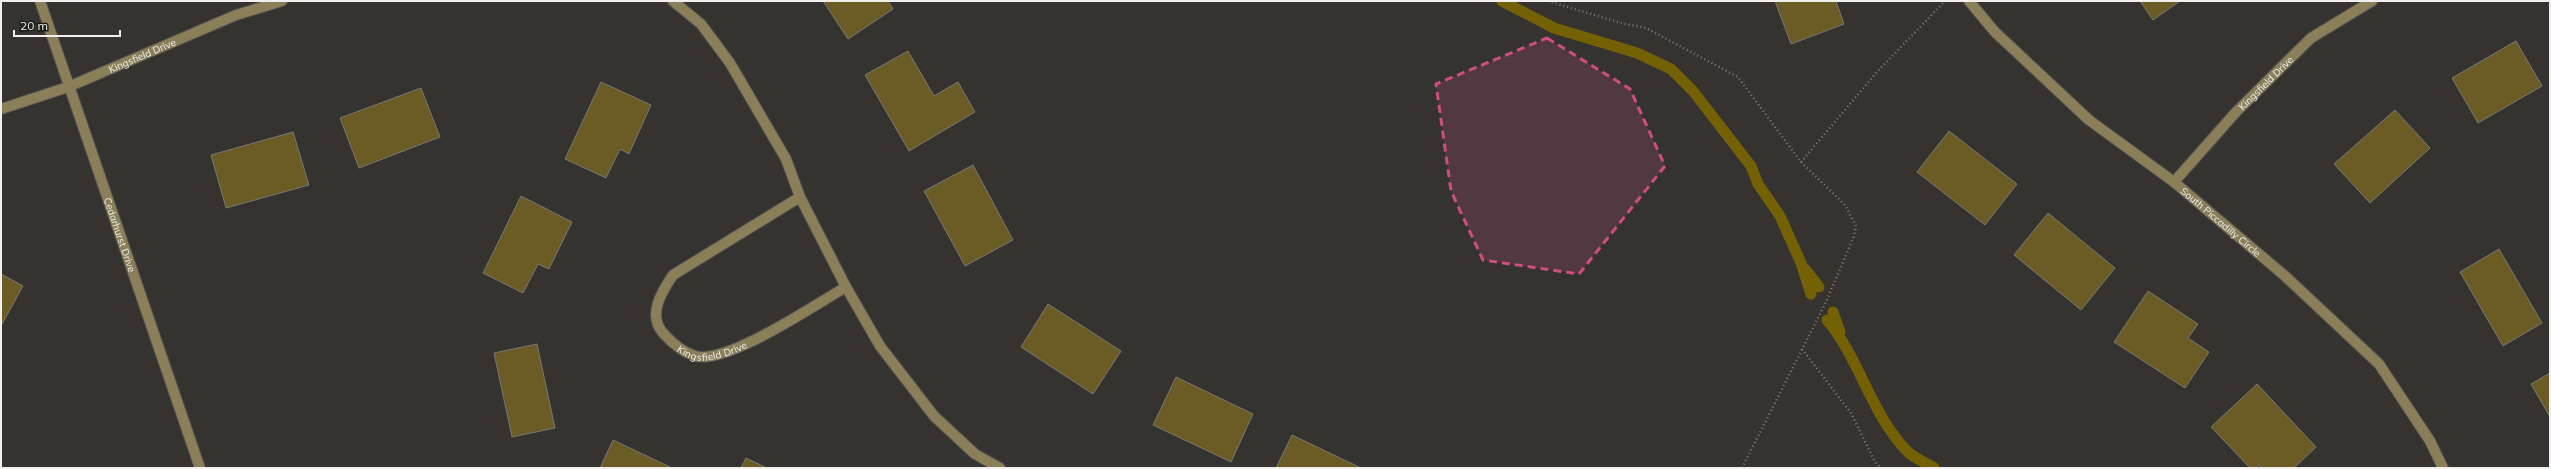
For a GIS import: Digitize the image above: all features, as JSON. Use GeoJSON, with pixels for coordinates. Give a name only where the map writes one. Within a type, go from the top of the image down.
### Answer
{"type":"FeatureCollection","features":[{"type":"Feature","properties":{"kind":"street","name":"Cedarhurst Drive"},"geometry":{"type":"LineString","coordinates":[[40,1],[68,87],[200,468]]}},
{"type":"Feature","properties":{"kind":"street","name":"Kingsfield Drive"},"geometry":{"type":"LineString","coordinates":[[1,109],[68,87],[236,15],[282,1]]}},
{"type":"Feature","properties":{"kind":"street"},"geometry":{"type":"LineString","coordinates":[[673,1],[701,24],[730,63],[786,158],[800,196],[846,287],[880,346],[934,416],[975,454],[1000,468]]}},
{"type":"Feature","properties":{"kind":"street","name":"South Piccadilly Circle"},"geometry":{"type":"LineString","coordinates":[[1969,1],[1996,32],[2089,120],[2174,182],[2285,276],[2378,364],[2430,441],[2443,468]]}},
{"type":"Feature","properties":{"kind":"street","name":"Kingsfield Drive"},"geometry":{"type":"LineString","coordinates":[[2174,182],[2236,112],[2311,38],[2372,1]]}},
{"type":"Feature","properties":{"kind":"street","name":"Kingsfield Drive"},"geometry":{"type":"LineString","coordinates":[[800,196],[673,275],[660,294],[656,313],[660,330],[673,345],[696,356],[719,355],[746,344],[846,287]]}},
{"type":"Feature","properties":{"kind":"path"},"geometry":{"type":"LineString","coordinates":[[1548,1],[1621,23],[1646,28],[1724,68],[1738,77],[1749,88],[1770,123],[1801,162],[1845,205],[1856,226],[1854,236],[1829,294],[1742,468]]}},
{"type":"Feature","properties":{"kind":"path"},"geometry":{"type":"LineString","coordinates":[[1801,162],[1878,72],[1945,1]]}},
{"type":"Feature","properties":{"kind":"path"},"geometry":{"type":"LineString","coordinates":[[1802,349],[1851,413],[1875,462],[1881,468]]}},
{"type":"Feature","properties":{"kind":"highlighted area"},"geometry":{"type":"Polygon","coordinates":[[[1547,38],[1630,89],[1665,166],[1579,274],[1483,260],[1451,191],[1436,84],[1547,38]]]}},
{"type":"Feature","properties":{"kind":"building"},"geometry":{"type":"Polygon","coordinates":[[[823,1],[888,1],[893,9],[848,39],[823,1]]]}},
{"type":"Feature","properties":{"kind":"building"},"geometry":{"type":"Polygon","coordinates":[[[1775,1],[1836,1],[1844,24],[1791,44],[1775,1]]]}},
{"type":"Feature","properties":{"kind":"building"},"geometry":{"type":"Polygon","coordinates":[[[2140,1],[2180,1],[2153,20],[2140,1]]]}},
{"type":"Feature","properties":{"kind":"building"},"geometry":{"type":"Polygon","coordinates":[[[2516,41],[2542,86],[2478,123],[2452,78],[2516,41]]]}},
{"type":"Feature","properties":{"kind":"building"},"geometry":{"type":"Polygon","coordinates":[[[908,51],[934,96],[958,82],[975,112],[909,151],[865,75],[908,51]]]}},
{"type":"Feature","properties":{"kind":"building"},"geometry":{"type":"Polygon","coordinates":[[[601,82],[651,105],[629,154],[620,149],[606,178],[565,159],[601,82]]]}},
{"type":"Feature","properties":{"kind":"building"},"geometry":{"type":"Polygon","coordinates":[[[421,88],[440,137],[359,168],[340,118],[421,88]]]}},
{"type":"Feature","properties":{"kind":"building"},"geometry":{"type":"Polygon","coordinates":[[[2395,110],[2430,148],[2370,203],[2334,164],[2395,110]]]}},
{"type":"Feature","properties":{"kind":"building"},"geometry":{"type":"Polygon","coordinates":[[[1949,131],[2017,184],[1985,225],[1917,172],[1949,131]]]}},
{"type":"Feature","properties":{"kind":"building"},"geometry":{"type":"Polygon","coordinates":[[[293,132],[309,185],[226,208],[211,155],[293,132]]]}},
{"type":"Feature","properties":{"kind":"building"},"geometry":{"type":"Polygon","coordinates":[[[973,165],[1013,240],[965,266],[924,191],[973,165]]]}},
{"type":"Feature","properties":{"kind":"building"},"geometry":{"type":"Polygon","coordinates":[[[521,196],[572,222],[549,269],[538,264],[523,293],[483,273],[521,196]]]}},
{"type":"Feature","properties":{"kind":"building"},"geometry":{"type":"Polygon","coordinates":[[[2048,213],[2115,268],[2081,310],[2014,255],[2048,213]]]}},
{"type":"Feature","properties":{"kind":"building"},"geometry":{"type":"Polygon","coordinates":[[[2499,249],[2542,323],[2503,346],[2460,272],[2499,249]]]}},
{"type":"Feature","properties":{"kind":"building"},"geometry":{"type":"Polygon","coordinates":[[[1,274],[23,286],[1,326],[1,274]]]}},
{"type":"Feature","properties":{"kind":"building"},"geometry":{"type":"Polygon","coordinates":[[[2148,291],[2198,324],[2188,338],[2209,352],[2185,388],[2114,342],[2148,291]]]}},
{"type":"Feature","properties":{"kind":"building"},"geometry":{"type":"Polygon","coordinates":[[[1048,304],[1121,351],[1093,394],[1021,347],[1048,304]]]}},
{"type":"Feature","properties":{"kind":"building"},"geometry":{"type":"Polygon","coordinates":[[[537,344],[555,428],[512,437],[494,353],[537,344]]]}},
{"type":"Feature","properties":{"kind":"building"},"geometry":{"type":"Polygon","coordinates":[[[2550,373],[2550,417],[2531,384],[2550,373]]]}},
{"type":"Feature","properties":{"kind":"building"},"geometry":{"type":"Polygon","coordinates":[[[1176,377],[1253,414],[1231,462],[1153,425],[1176,377]]]}},
{"type":"Feature","properties":{"kind":"building"},"geometry":{"type":"Polygon","coordinates":[[[2257,384],[2316,447],[2294,468],[2262,468],[2259,465],[2256,468],[2250,468],[2211,427],[2257,384]]]}},
{"type":"Feature","properties":{"kind":"building"},"geometry":{"type":"Polygon","coordinates":[[[1292,435],[1361,468],[1276,468],[1292,435]]]}},
{"type":"Feature","properties":{"kind":"building"},"geometry":{"type":"Polygon","coordinates":[[[613,440],[672,468],[600,468],[613,440]]]}},
{"type":"Feature","properties":{"kind":"building"},"geometry":{"type":"Polygon","coordinates":[[[746,458],[767,468],[741,468],[746,458]]]}},
{"type":"Feature","properties":{"kind":"waterway"},"geometry":{"type":"LineString","coordinates":[[1502,1],[1554,28],[1637,53],[1671,69],[1693,91],[1751,166],[1758,184],[1780,216],[1801,263],[1811,294]]}},
{"type":"Feature","properties":{"kind":"waterway"},"geometry":{"type":"LineString","coordinates":[[1806,270],[1819,287]]}},
{"type":"Feature","properties":{"kind":"waterway"},"geometry":{"type":"LineString","coordinates":[[1833,312],[1840,332]]}},
{"type":"Feature","properties":{"kind":"waterway"},"geometry":{"type":"LineString","coordinates":[[1827,320],[1848,352],[1884,421],[1895,437],[1908,452],[1917,459],[1934,468]]}}]}
